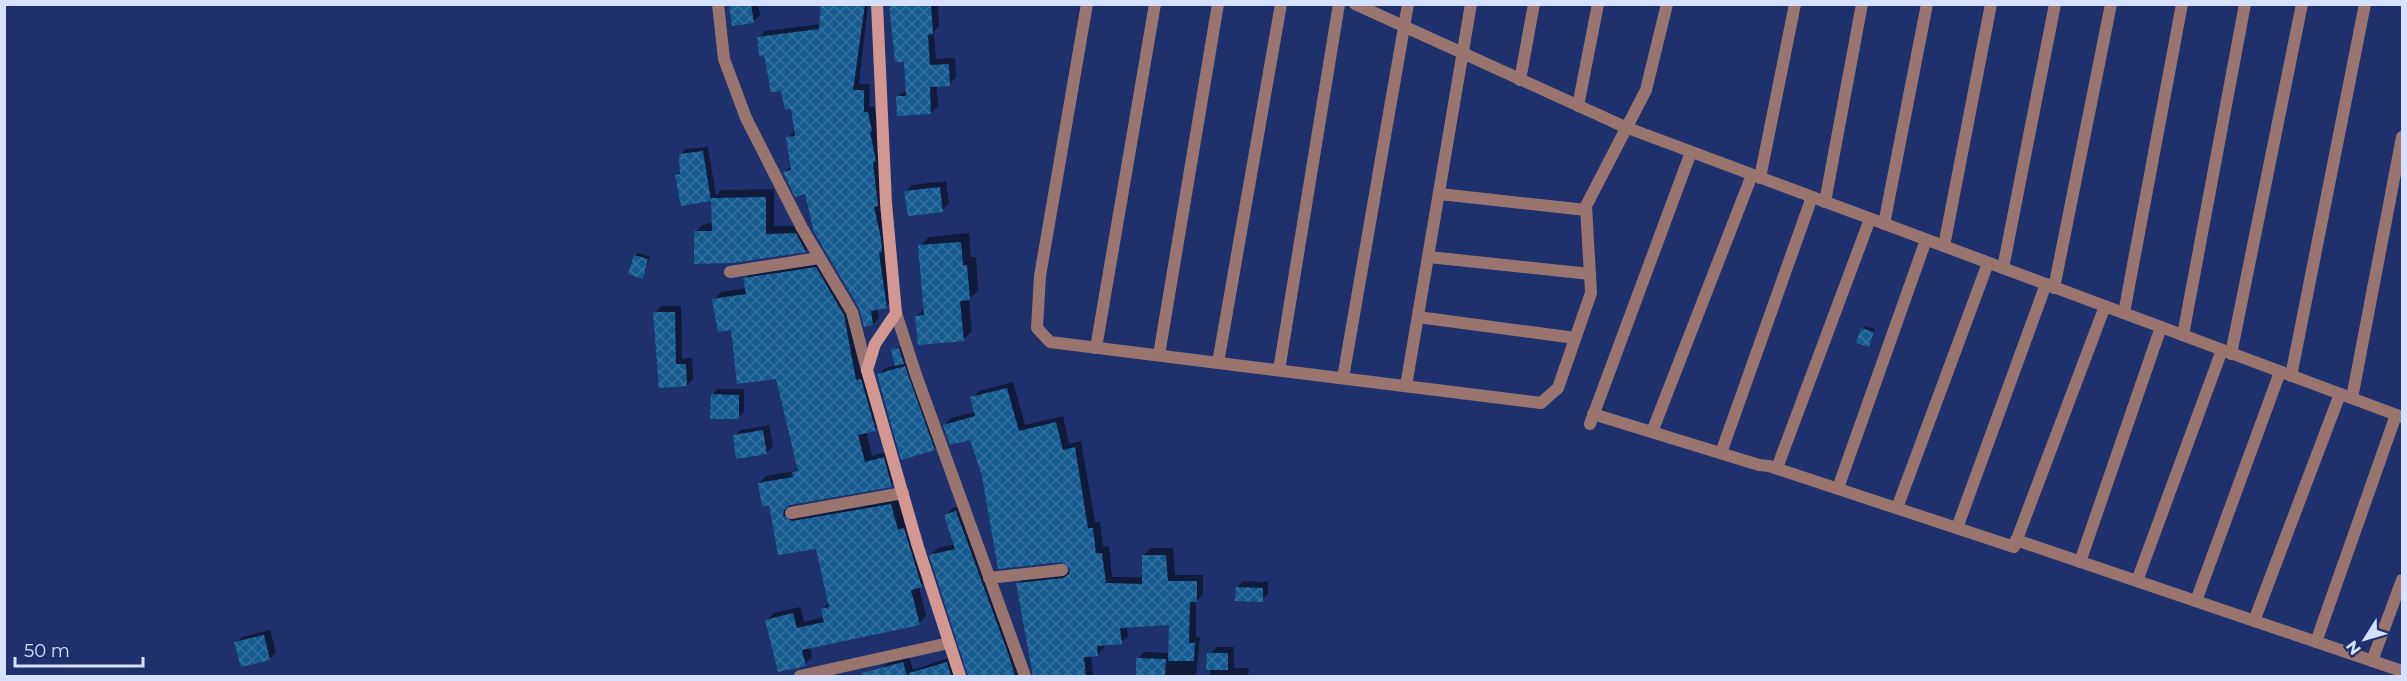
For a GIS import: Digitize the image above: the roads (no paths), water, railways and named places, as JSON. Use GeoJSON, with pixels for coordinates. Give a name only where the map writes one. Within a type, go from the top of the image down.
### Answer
{"type":"FeatureCollection","features":[{"type":"Feature","properties":{"kind":"street"},"geometry":{"type":"LineString","coordinates":[[718,4],[724,59],[746,118],[819,258],[852,312],[903,493],[960,676]]}},
{"type":"Feature","properties":{"kind":"street"},"geometry":{"type":"LineString","coordinates":[[877,4],[885,203],[896,313],[1025,676]]}},
{"type":"Feature","properties":{"kind":"street"},"geometry":{"type":"LineString","coordinates":[[1087,4],[1040,276],[1037,328],[1050,342],[1541,403],[1558,388],[1591,293],[1586,210],[1599,176],[1646,90],[1668,4]]}},
{"type":"Feature","properties":{"kind":"street"},"geometry":{"type":"LineString","coordinates":[[1096,348],[1155,4]]}},
{"type":"Feature","properties":{"kind":"street"},"geometry":{"type":"LineString","coordinates":[[1159,355],[1218,4]]}},
{"type":"Feature","properties":{"kind":"street"},"geometry":{"type":"LineString","coordinates":[[1218,363],[1281,4]]}},
{"type":"Feature","properties":{"kind":"street"},"geometry":{"type":"LineString","coordinates":[[1280,370],[1339,4]]}},
{"type":"Feature","properties":{"kind":"street"},"geometry":{"type":"LineString","coordinates":[[1355,4],[1625,127],[2399,416],[2316,642]]}},
{"type":"Feature","properties":{"kind":"street"},"geometry":{"type":"LineString","coordinates":[[1343,378],[1408,4]]}},
{"type":"Feature","properties":{"kind":"street"},"geometry":{"type":"LineString","coordinates":[[1406,386],[1471,4]]}},
{"type":"Feature","properties":{"kind":"street"},"geometry":{"type":"LineString","coordinates":[[1520,80],[1534,4]]}},
{"type":"Feature","properties":{"kind":"street"},"geometry":{"type":"LineString","coordinates":[[1578,106],[1598,4]]}},
{"type":"Feature","properties":{"kind":"street"},"geometry":{"type":"LineString","coordinates":[[1652,432],[1756,176],[1795,4]]}},
{"type":"Feature","properties":{"kind":"street"},"geometry":{"type":"LineString","coordinates":[[1825,202],[1862,4]]}},
{"type":"Feature","properties":{"kind":"street"},"geometry":{"type":"LineString","coordinates":[[1884,224],[1928,4]]}},
{"type":"Feature","properties":{"kind":"street"},"geometry":{"type":"LineString","coordinates":[[1944,246],[1991,4]]}},
{"type":"Feature","properties":{"kind":"street"},"geometry":{"type":"LineString","coordinates":[[2003,268],[2055,4]]}},
{"type":"Feature","properties":{"kind":"street"},"geometry":{"type":"LineString","coordinates":[[1957,528],[2050,286],[2111,4]]}},
{"type":"Feature","properties":{"kind":"street"},"geometry":{"type":"LineString","coordinates":[[2124,313],[2182,4]]}},
{"type":"Feature","properties":{"kind":"street"},"geometry":{"type":"LineString","coordinates":[[2182,335],[2245,4]]}},
{"type":"Feature","properties":{"kind":"street"},"geometry":{"type":"LineString","coordinates":[[2137,581],[2227,352],[2302,4]]}},
{"type":"Feature","properties":{"kind":"street"},"geometry":{"type":"LineString","coordinates":[[2196,602],[2286,374],[2365,4]]}},
{"type":"Feature","properties":{"kind":"street"},"geometry":{"type":"LineString","coordinates":[[2352,398],[2403,136]]}},
{"type":"Feature","properties":{"kind":"street"},"geometry":{"type":"LineString","coordinates":[[1691,152],[1592,419],[1652,432],[1777,468],[2014,546],[2105,306]]}},
{"type":"Feature","properties":{"kind":"street"},"geometry":{"type":"LineString","coordinates":[[1440,194],[1586,210]]}},
{"type":"Feature","properties":{"kind":"street"},"geometry":{"type":"LineString","coordinates":[[1721,453],[1812,197]]}},
{"type":"Feature","properties":{"kind":"street"},"geometry":{"type":"LineString","coordinates":[[1777,468],[1870,219]]}},
{"type":"Feature","properties":{"kind":"street"},"geometry":{"type":"LineString","coordinates":[[1838,488],[1926,240]]}},
{"type":"Feature","properties":{"kind":"street"},"geometry":{"type":"LineString","coordinates":[[1429,257],[1590,274]]}},
{"type":"Feature","properties":{"kind":"street"},"geometry":{"type":"LineString","coordinates":[[730,272],[819,258]]}},
{"type":"Feature","properties":{"kind":"street"},"geometry":{"type":"LineString","coordinates":[[1897,508],[1988,263]]}},
{"type":"Feature","properties":{"kind":"street"},"geometry":{"type":"LineString","coordinates":[[867,370],[875,344],[896,313]]}},
{"type":"Feature","properties":{"kind":"street"},"geometry":{"type":"LineString","coordinates":[[1418,317],[1575,338]]}},
{"type":"Feature","properties":{"kind":"street"},"geometry":{"type":"LineString","coordinates":[[2080,562],[2162,327]]}},
{"type":"Feature","properties":{"kind":"street"},"geometry":{"type":"LineString","coordinates":[[2254,621],[2340,394]]}},
{"type":"Feature","properties":{"kind":"street"},"geometry":{"type":"LineString","coordinates":[[791,513],[903,493]]}},
{"type":"Feature","properties":{"kind":"street"},"geometry":{"type":"LineString","coordinates":[[2016,540],[2403,671]]}},
{"type":"Feature","properties":{"kind":"street"},"geometry":{"type":"LineString","coordinates":[[989,578],[1062,570]]}},
{"type":"Feature","properties":{"kind":"street"},"geometry":{"type":"LineString","coordinates":[[2372,661],[2403,580]]}},
{"type":"Feature","properties":{"kind":"street"},"geometry":{"type":"LineString","coordinates":[[800,676],[949,643]]}}]}
